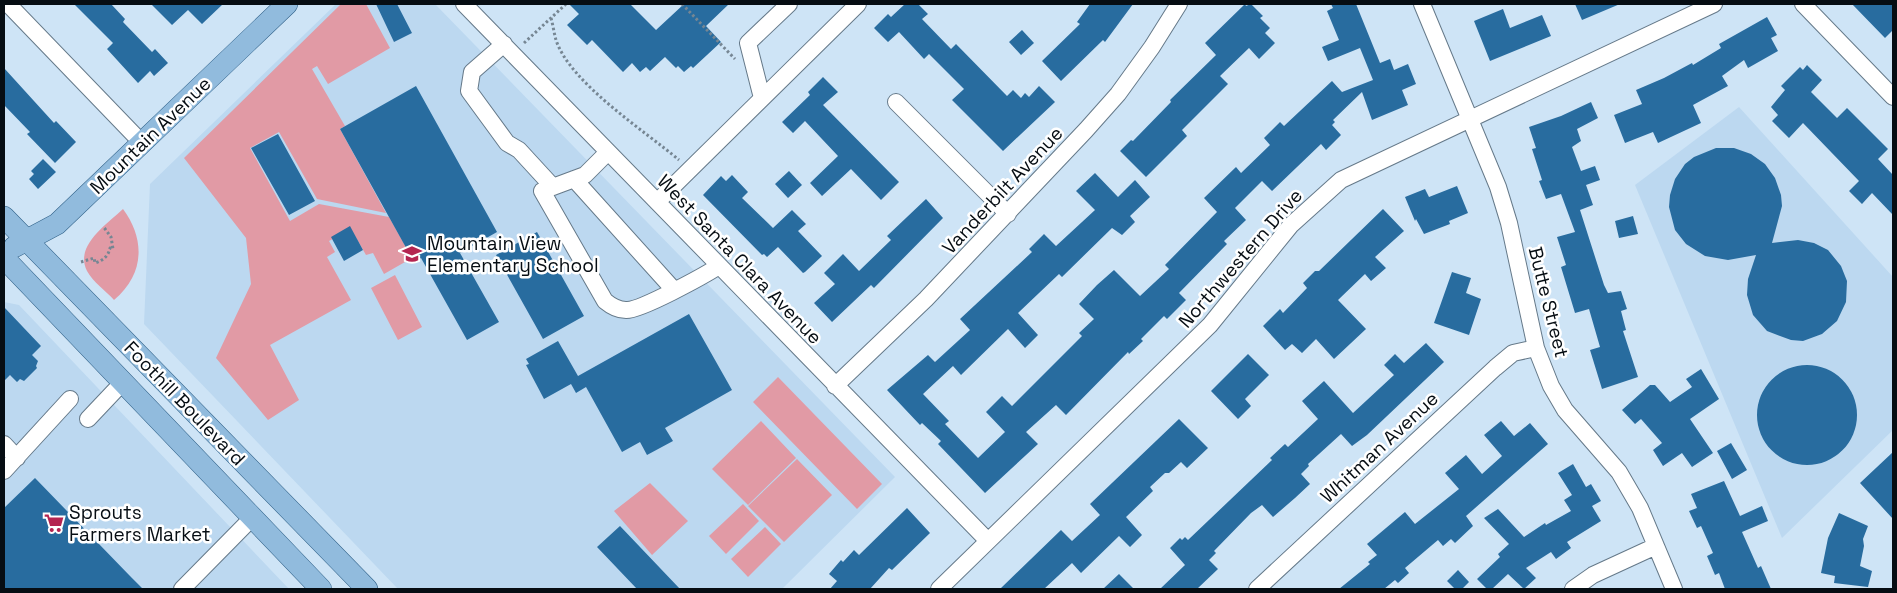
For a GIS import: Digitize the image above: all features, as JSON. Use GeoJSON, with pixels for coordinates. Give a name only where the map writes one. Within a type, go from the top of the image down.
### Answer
{"type":"FeatureCollection","features":[{"type":"Feature","properties":{"kind":"main road","name":"Mountain Avenue"},"geometry":{"type":"LineString","coordinates":[[4,252],[57,224],[287,4]]}},
{"type":"Feature","properties":{"kind":"main road","name":"Foothill Boulevard"},"geometry":{"type":"LineString","coordinates":[[4,217],[358,586]]}},
{"type":"Feature","properties":{"kind":"main road","name":"Foothill Boulevard"},"geometry":{"type":"LineString","coordinates":[[4,258],[321,589]]}},
{"type":"Feature","properties":{"kind":"street"},"geometry":{"type":"LineString","coordinates":[[8,4],[142,143]]}},
{"type":"Feature","properties":{"kind":"street","name":"West Santa Clara Avenue"},"geometry":{"type":"LineString","coordinates":[[464,4],[988,541]]}},
{"type":"Feature","properties":{"kind":"street"},"geometry":{"type":"LineString","coordinates":[[762,98],[748,44],[789,4]]}},
{"type":"Feature","properties":{"kind":"street"},"geometry":{"type":"LineString","coordinates":[[657,202],[858,4]]}},
{"type":"Feature","properties":{"kind":"street","name":"Vanderbilt Avenue"},"geometry":{"type":"LineString","coordinates":[[835,386],[926,299],[1008,214],[1118,94],[1152,48],[1179,4]]}},
{"type":"Feature","properties":{"kind":"street","name":"Butte Street"},"geometry":{"type":"LineString","coordinates":[[1422,4],[1498,187],[1509,223],[1536,348],[1551,386],[1565,410],[1619,472],[1640,508],[1674,589]]}},
{"type":"Feature","properties":{"kind":"street","name":"Northwestern Drive"},"geometry":{"type":"LineString","coordinates":[[938,589],[1210,325],[1291,225],[1315,201],[1341,180],[1354,172],[1714,4]]}},
{"type":"Feature","properties":{"kind":"street"},"geometry":{"type":"LineString","coordinates":[[1803,4],[1893,97]]}},
{"type":"Feature","properties":{"kind":"street"},"geometry":{"type":"LineString","coordinates":[[504,44],[472,72],[469,91],[507,143],[518,150],[553,187]]}},
{"type":"Feature","properties":{"kind":"street"},"geometry":{"type":"LineString","coordinates":[[896,102],[1008,214]]}},
{"type":"Feature","properties":{"kind":"street"},"geometry":{"type":"LineString","coordinates":[[608,152],[585,175],[542,191],[605,301],[614,308],[628,311],[696,281],[719,266]]}},
{"type":"Feature","properties":{"kind":"street"},"geometry":{"type":"LineString","coordinates":[[574,179],[674,290]]}},
{"type":"Feature","properties":{"kind":"street","name":"Whitman Avenue"},"geometry":{"type":"LineString","coordinates":[[1257,589],[1495,368],[1513,354],[1536,348]]}},
{"type":"Feature","properties":{"kind":"street"},"geometry":{"type":"LineString","coordinates":[[88,418],[123,382]]}},
{"type":"Feature","properties":{"kind":"street"},"geometry":{"type":"LineString","coordinates":[[4,472],[70,399]]}},
{"type":"Feature","properties":{"kind":"street"},"geometry":{"type":"LineString","coordinates":[[4,444],[17,458]]}},
{"type":"Feature","properties":{"kind":"street"},"geometry":{"type":"LineString","coordinates":[[182,589],[252,518]]}},
{"type":"Feature","properties":{"kind":"street"},"geometry":{"type":"LineString","coordinates":[[1573,589],[1594,575],[1656,546]]}},
{"type":"Feature","properties":{"kind":"path"},"geometry":{"type":"LineString","coordinates":[[523,43],[566,4]]}},
{"type":"Feature","properties":{"kind":"path"},"geometry":{"type":"LineString","coordinates":[[682,4],[741,64]]}},
{"type":"Feature","properties":{"kind":"path"},"geometry":{"type":"LineString","coordinates":[[551,18],[556,41],[569,65],[601,98],[690,169]]}},
{"type":"Feature","properties":{"kind":"path"},"geometry":{"type":"LineString","coordinates":[[81,262],[94,258],[95,262],[101,261],[107,256],[110,248],[113,249],[111,237],[103,226]]}},
{"type":"Feature","properties":{"kind":"shaded area","name":"Mountain View Elementary School"},"geometry":{"type":"Polygon","coordinates":[[[336,4],[435,4],[895,477],[782,589],[398,589],[144,324],[150,184],[336,4]]]}},
{"type":"Feature","properties":{"kind":"shaded area"},"geometry":{"type":"Polygon","coordinates":[[[341,4],[366,4],[390,48],[328,84],[317,66],[312,69],[345,126],[340,129],[386,213],[317,199],[279,132],[250,148],[290,221],[319,204],[389,217],[412,258],[384,274],[373,253],[366,255],[351,229],[329,241],[335,252],[327,257],[351,300],[270,345],[299,400],[268,420],[216,358],[251,284],[246,238],[184,158],[341,4]]]}},
{"type":"Feature","properties":{"kind":"shaded area"},"geometry":{"type":"Polygon","coordinates":[[[1739,107],[1893,277],[1893,430],[1782,538],[1635,185],[1739,107]]]}},
{"type":"Feature","properties":{"kind":"shaded area"},"geometry":{"type":"Polygon","coordinates":[[[123,209],[136,233],[138,257],[131,280],[114,300],[96,283],[87,271],[84,262],[88,244],[123,209]]]}},
{"type":"Feature","properties":{"kind":"shaded area"},"geometry":{"type":"Polygon","coordinates":[[[395,275],[422,327],[398,340],[371,288],[395,275]]]}},
{"type":"Feature","properties":{"kind":"shaded area"},"geometry":{"type":"Polygon","coordinates":[[[4,302],[19,305],[289,589],[4,589],[4,302]]]}},
{"type":"Feature","properties":{"kind":"shaded area"},"geometry":{"type":"Polygon","coordinates":[[[778,377],[882,484],[857,509],[753,402],[778,377]]]}},
{"type":"Feature","properties":{"kind":"shaded area"},"geometry":{"type":"Polygon","coordinates":[[[761,421],[796,458],[748,505],[712,469],[761,421]]]}},
{"type":"Feature","properties":{"kind":"shaded area"},"geometry":{"type":"Polygon","coordinates":[[[797,459],[832,495],[784,542],[748,506],[797,459]]]}},
{"type":"Feature","properties":{"kind":"shaded area"},"geometry":{"type":"Polygon","coordinates":[[[650,483],[688,521],[652,555],[614,511],[650,483]]]}},
{"type":"Feature","properties":{"kind":"shaded area"},"geometry":{"type":"Polygon","coordinates":[[[743,504],[759,521],[726,554],[709,536],[743,504]]]}},
{"type":"Feature","properties":{"kind":"shaded area"},"geometry":{"type":"Polygon","coordinates":[[[765,527],[781,544],[748,577],[731,559],[765,527]]]}},
{"type":"Feature","properties":{"kind":"building"},"geometry":{"type":"Polygon","coordinates":[[[74,4],[111,4],[125,19],[123,22],[152,52],[155,49],[168,63],[154,76],[150,71],[138,83],[107,49],[113,43],[74,4]]]}},
{"type":"Feature","properties":{"kind":"building"},"geometry":{"type":"Polygon","coordinates":[[[151,4],[223,4],[202,24],[188,10],[172,25],[151,4]]]}},
{"type":"Feature","properties":{"kind":"building"},"geometry":{"type":"Polygon","coordinates":[[[376,4],[397,4],[412,33],[394,42],[376,4]]]}},
{"type":"Feature","properties":{"kind":"building"},"geometry":{"type":"Polygon","coordinates":[[[569,4],[630,4],[656,30],[684,4],[729,4],[706,26],[721,42],[693,68],[691,66],[684,72],[678,66],[676,68],[665,57],[650,71],[646,67],[640,72],[632,63],[623,72],[592,40],[587,45],[567,25],[579,14],[569,4]]]}},
{"type":"Feature","properties":{"kind":"building"},"geometry":{"type":"Polygon","coordinates":[[[905,4],[918,4],[928,14],[922,19],[951,49],[956,44],[1007,96],[1013,90],[1021,98],[1025,93],[1029,97],[1039,86],[1055,102],[1003,151],[952,100],[964,89],[929,54],[924,59],[899,32],[888,42],[874,28],[888,14],[891,17],[905,4]]]}},
{"type":"Feature","properties":{"kind":"building"},"geometry":{"type":"Polygon","coordinates":[[[1090,4],[1133,4],[1105,42],[1103,40],[1061,81],[1042,61],[1080,24],[1077,22],[1090,4]]]}},
{"type":"Feature","properties":{"kind":"building"},"geometry":{"type":"Polygon","coordinates":[[[1245,4],[1246,6],[1251,4],[1263,16],[1260,18],[1270,28],[1265,33],[1275,43],[1259,59],[1249,48],[1220,76],[1228,84],[1182,130],[1187,136],[1146,177],[1120,151],[1131,140],[1133,141],[1171,102],[1170,100],[1216,55],[1205,43],[1245,4]]]}},
{"type":"Feature","properties":{"kind":"building"},"geometry":{"type":"Polygon","coordinates":[[[1331,4],[1356,4],[1380,63],[1390,59],[1394,70],[1408,64],[1416,84],[1402,90],[1408,105],[1372,120],[1362,92],[1333,120],[1335,122],[1332,125],[1341,135],[1326,150],[1321,144],[1272,191],[1262,181],[1235,208],[1246,220],[1224,241],[1227,244],[1179,293],[1186,300],[1167,319],[1164,316],[1141,339],[1143,341],[1129,354],[1128,352],[1066,415],[1056,405],[1026,432],[1038,444],[985,493],[938,444],[941,441],[922,423],[920,425],[887,390],[928,355],[935,362],[970,330],[960,319],[1032,252],[1029,249],[1044,234],[1056,246],[1095,210],[1076,191],[1095,173],[1118,197],[1135,180],[1150,197],[1130,216],[1135,222],[1122,235],[1112,228],[1062,277],[1059,274],[1018,313],[1038,335],[1025,348],[1008,329],[961,375],[953,366],[923,394],[949,421],[945,424],[978,458],[1005,432],[986,412],[1002,396],[1012,406],[1082,336],[1079,333],[1094,319],[1079,304],[1097,285],[1114,270],[1140,296],[1169,269],[1165,265],[1217,212],[1204,198],[1236,167],[1241,173],[1270,145],[1264,138],[1280,122],[1284,126],[1332,81],[1342,92],[1373,80],[1360,48],[1328,61],[1322,47],[1339,40],[1327,11],[1333,8],[1331,4]]]}},
{"type":"Feature","properties":{"kind":"building"},"geometry":{"type":"Polygon","coordinates":[[[1575,4],[1620,4],[1582,20],[1575,4]]]}},
{"type":"Feature","properties":{"kind":"building"},"geometry":{"type":"Polygon","coordinates":[[[1852,4],[1893,4],[1893,30],[1885,38],[1852,4]]]}},
{"type":"Feature","properties":{"kind":"building"},"geometry":{"type":"Polygon","coordinates":[[[1503,9],[1510,28],[1542,15],[1551,36],[1490,61],[1474,21],[1503,9]]]}},
{"type":"Feature","properties":{"kind":"building"},"geometry":{"type":"Polygon","coordinates":[[[1767,17],[1777,35],[1771,38],[1778,51],[1748,68],[1744,60],[1722,76],[1728,86],[1693,105],[1701,123],[1658,143],[1653,132],[1625,143],[1614,115],[1642,104],[1636,90],[1692,63],[1693,65],[1721,48],[1719,44],[1767,17]]]}},
{"type":"Feature","properties":{"kind":"building"},"geometry":{"type":"Polygon","coordinates":[[[1022,30],[1034,43],[1021,55],[1009,42],[1022,30]]]}},
{"type":"Feature","properties":{"kind":"building"},"geometry":{"type":"Polygon","coordinates":[[[1807,65],[1822,80],[1811,92],[1837,118],[1847,108],[1888,149],[1878,159],[1893,175],[1893,215],[1872,193],[1862,204],[1849,191],[1859,181],[1803,123],[1789,138],[1772,121],[1778,115],[1771,107],[1785,90],[1781,86],[1800,67],[1803,70],[1807,65]]]}},
{"type":"Feature","properties":{"kind":"building"},"geometry":{"type":"Polygon","coordinates":[[[4,68],[54,123],[56,121],[76,142],[55,163],[27,134],[30,132],[4,105],[4,68]]]}},
{"type":"Feature","properties":{"kind":"building"},"geometry":{"type":"Polygon","coordinates":[[[823,77],[838,92],[823,105],[899,182],[881,200],[851,169],[822,196],[810,183],[838,156],[805,121],[793,133],[782,122],[810,95],[808,92],[823,77]]]}},
{"type":"Feature","properties":{"kind":"building"},"geometry":{"type":"Polygon","coordinates":[[[416,86],[497,232],[460,253],[499,322],[467,340],[421,258],[414,262],[340,129],[416,86]]]}},
{"type":"Feature","properties":{"kind":"building"},"geometry":{"type":"Polygon","coordinates":[[[1591,102],[1598,118],[1577,129],[1581,141],[1572,147],[1581,171],[1595,166],[1600,180],[1586,185],[1593,205],[1580,210],[1608,293],[1621,291],[1627,309],[1621,311],[1626,330],[1623,331],[1638,377],[1602,389],[1590,350],[1600,347],[1589,309],[1575,313],[1561,267],[1566,265],[1557,237],[1575,232],[1561,194],[1546,199],[1539,181],[1542,180],[1532,149],[1536,148],[1529,127],[1561,116],[1591,102]]]}},
{"type":"Feature","properties":{"kind":"building"},"geometry":{"type":"Polygon","coordinates":[[[278,134],[315,201],[289,215],[251,148],[278,134]]]}},
{"type":"Feature","properties":{"kind":"building"},"geometry":{"type":"Polygon","coordinates":[[[1716,148],[1734,148],[1751,154],[1765,164],[1775,178],[1781,195],[1782,206],[1772,243],[1798,240],[1814,243],[1828,250],[1841,266],[1847,281],[1846,302],[1837,321],[1822,334],[1803,341],[1791,340],[1767,331],[1753,315],[1747,295],[1748,279],[1756,255],[1728,260],[1705,256],[1686,244],[1675,230],[1669,207],[1670,195],[1675,179],[1685,164],[1694,157],[1716,148]]]}},
{"type":"Feature","properties":{"kind":"building"},"geometry":{"type":"Polygon","coordinates":[[[43,159],[56,172],[38,189],[29,179],[34,174],[31,171],[43,159]]]}},
{"type":"Feature","properties":{"kind":"building"},"geometry":{"type":"Polygon","coordinates":[[[789,171],[802,185],[788,198],[775,184],[789,171]]]}},
{"type":"Feature","properties":{"kind":"building"},"geometry":{"type":"Polygon","coordinates":[[[732,175],[748,192],[742,198],[773,228],[792,210],[806,224],[798,231],[822,256],[805,272],[803,273],[778,247],[767,257],[764,254],[762,255],[703,195],[721,176],[726,181],[732,175]]]}},
{"type":"Feature","properties":{"kind":"building"},"geometry":{"type":"Polygon","coordinates":[[[1457,186],[1468,213],[1449,221],[1450,224],[1424,234],[1416,219],[1415,221],[1405,197],[1425,189],[1429,197],[1457,186]]]}},
{"type":"Feature","properties":{"kind":"building"},"geometry":{"type":"Polygon","coordinates":[[[926,199],[943,218],[874,288],[871,285],[832,322],[814,303],[835,284],[824,273],[843,254],[859,271],[891,240],[887,236],[926,199]]]}},
{"type":"Feature","properties":{"kind":"building"},"geometry":{"type":"Polygon","coordinates":[[[1383,209],[1404,231],[1375,257],[1386,268],[1371,281],[1365,274],[1338,300],[1366,329],[1334,359],[1316,339],[1302,353],[1292,344],[1285,350],[1263,326],[1280,309],[1283,313],[1307,288],[1303,283],[1315,271],[1319,271],[1383,209]]]}},
{"type":"Feature","properties":{"kind":"building"},"geometry":{"type":"Polygon","coordinates":[[[1633,216],[1638,234],[1619,238],[1615,221],[1633,216]]]}},
{"type":"Feature","properties":{"kind":"building"},"geometry":{"type":"Polygon","coordinates":[[[350,226],[363,250],[344,261],[331,237],[350,226]]]}},
{"type":"Feature","properties":{"kind":"building"},"geometry":{"type":"Polygon","coordinates":[[[537,232],[584,316],[543,339],[496,255],[537,232]]]}},
{"type":"Feature","properties":{"kind":"building"},"geometry":{"type":"Polygon","coordinates":[[[1452,272],[1471,278],[1466,293],[1481,299],[1469,335],[1434,323],[1452,272]]]}},
{"type":"Feature","properties":{"kind":"building"},"geometry":{"type":"Polygon","coordinates":[[[4,307],[41,346],[32,355],[38,361],[37,368],[24,381],[20,379],[17,382],[10,375],[4,381],[4,307]]]}},
{"type":"Feature","properties":{"kind":"building"},"geometry":{"type":"Polygon","coordinates":[[[689,314],[732,390],[665,428],[673,441],[647,455],[640,442],[622,452],[586,387],[576,393],[571,384],[544,399],[526,365],[529,364],[526,359],[558,341],[578,376],[689,314]]]}},
{"type":"Feature","properties":{"kind":"building"},"geometry":{"type":"Polygon","coordinates":[[[1426,343],[1444,362],[1367,435],[1352,446],[1341,434],[1308,464],[1309,466],[1301,474],[1310,484],[1273,517],[1262,505],[1251,513],[1214,551],[1216,553],[1209,560],[1218,569],[1197,589],[1160,589],[1185,565],[1170,548],[1180,538],[1182,540],[1185,537],[1188,540],[1272,460],[1270,458],[1285,444],[1288,447],[1318,419],[1302,401],[1324,381],[1353,413],[1394,375],[1384,365],[1395,354],[1404,363],[1426,343]]]}},
{"type":"Feature","properties":{"kind":"building"},"geometry":{"type":"Polygon","coordinates":[[[1248,354],[1269,375],[1245,399],[1251,406],[1238,419],[1211,391],[1248,354]]]}},
{"type":"Feature","properties":{"kind":"building"},"geometry":{"type":"Polygon","coordinates":[[[1807,365],[1817,366],[1835,373],[1849,387],[1856,405],[1856,425],[1849,443],[1835,457],[1817,464],[1807,465],[1797,464],[1779,457],[1765,443],[1758,425],[1757,415],[1758,405],[1765,387],[1779,373],[1797,366],[1807,365]]]}},
{"type":"Feature","properties":{"kind":"building"},"geometry":{"type":"Polygon","coordinates":[[[1701,369],[1719,399],[1690,419],[1713,453],[1692,467],[1682,453],[1663,466],[1653,450],[1662,443],[1641,419],[1635,424],[1622,410],[1650,385],[1655,385],[1670,402],[1692,387],[1686,379],[1701,369]]]}},
{"type":"Feature","properties":{"kind":"building"},"geometry":{"type":"Polygon","coordinates":[[[1179,419],[1208,448],[1187,468],[1181,462],[1169,473],[1165,473],[1150,487],[1153,491],[1126,517],[1142,535],[1130,547],[1119,536],[1081,573],[1072,563],[1044,589],[1000,589],[1061,530],[1072,541],[1100,515],[1090,504],[1179,419]]]}},
{"type":"Feature","properties":{"kind":"building"},"geometry":{"type":"Polygon","coordinates":[[[1501,421],[1514,436],[1530,423],[1548,444],[1466,516],[1473,526],[1455,543],[1451,539],[1443,546],[1438,540],[1405,568],[1409,573],[1398,583],[1395,580],[1384,589],[1339,589],[1370,564],[1368,562],[1377,555],[1367,544],[1405,512],[1415,524],[1459,489],[1445,473],[1466,455],[1482,474],[1502,456],[1484,435],[1501,421]]]}},
{"type":"Feature","properties":{"kind":"building"},"geometry":{"type":"Polygon","coordinates":[[[1731,443],[1747,470],[1732,479],[1717,451],[1731,443]]]}},
{"type":"Feature","properties":{"kind":"building"},"geometry":{"type":"Polygon","coordinates":[[[1893,452],[1893,519],[1860,483],[1893,452]]]}},
{"type":"Feature","properties":{"kind":"building"},"geometry":{"type":"Polygon","coordinates":[[[1573,464],[1586,487],[1591,484],[1601,501],[1592,506],[1601,521],[1567,542],[1571,548],[1556,559],[1551,552],[1526,568],[1536,578],[1524,589],[1508,574],[1492,589],[1487,589],[1477,579],[1500,557],[1498,554],[1509,544],[1484,518],[1498,509],[1524,537],[1545,523],[1546,525],[1571,511],[1564,500],[1572,495],[1558,473],[1573,464]]]}},
{"type":"Feature","properties":{"kind":"building","name":"Sprouts Farmers Market"},"geometry":{"type":"Polygon","coordinates":[[[35,478],[143,589],[4,589],[4,508],[35,478]]]}},
{"type":"Feature","properties":{"kind":"building"},"geometry":{"type":"Polygon","coordinates":[[[1724,481],[1740,516],[1762,506],[1768,521],[1742,532],[1758,568],[1761,566],[1771,589],[1725,589],[1719,573],[1715,575],[1707,556],[1713,553],[1701,526],[1697,528],[1689,511],[1697,508],[1691,494],[1724,481]]]}},
{"type":"Feature","properties":{"kind":"building"},"geometry":{"type":"Polygon","coordinates":[[[907,508],[930,533],[892,570],[889,568],[870,589],[830,589],[837,581],[829,574],[841,560],[843,562],[854,550],[859,555],[907,508]]]}},
{"type":"Feature","properties":{"kind":"building"},"geometry":{"type":"Polygon","coordinates":[[[1839,513],[1868,526],[1863,539],[1864,546],[1860,566],[1872,571],[1868,587],[1834,583],[1835,576],[1821,573],[1828,538],[1839,513]]]}},
{"type":"Feature","properties":{"kind":"building"},"geometry":{"type":"Polygon","coordinates":[[[620,526],[680,589],[637,589],[597,547],[620,526]]]}},
{"type":"Feature","properties":{"kind":"building"},"geometry":{"type":"Polygon","coordinates":[[[1458,570],[1469,582],[1462,589],[1455,589],[1447,581],[1458,570]]]}},
{"type":"Feature","properties":{"kind":"building"},"geometry":{"type":"Polygon","coordinates":[[[1119,574],[1134,589],[1103,589],[1119,574]]]}},
{"type":"Feature","properties":{"kind":"place","name":"Mountain View Elementary School"},"geometry":{"type":"Point","coordinates":[412,254]}},
{"type":"Feature","properties":{"kind":"place","name":"Sprouts Farmers Market"},"geometry":{"type":"Point","coordinates":[54,523]}}]}
